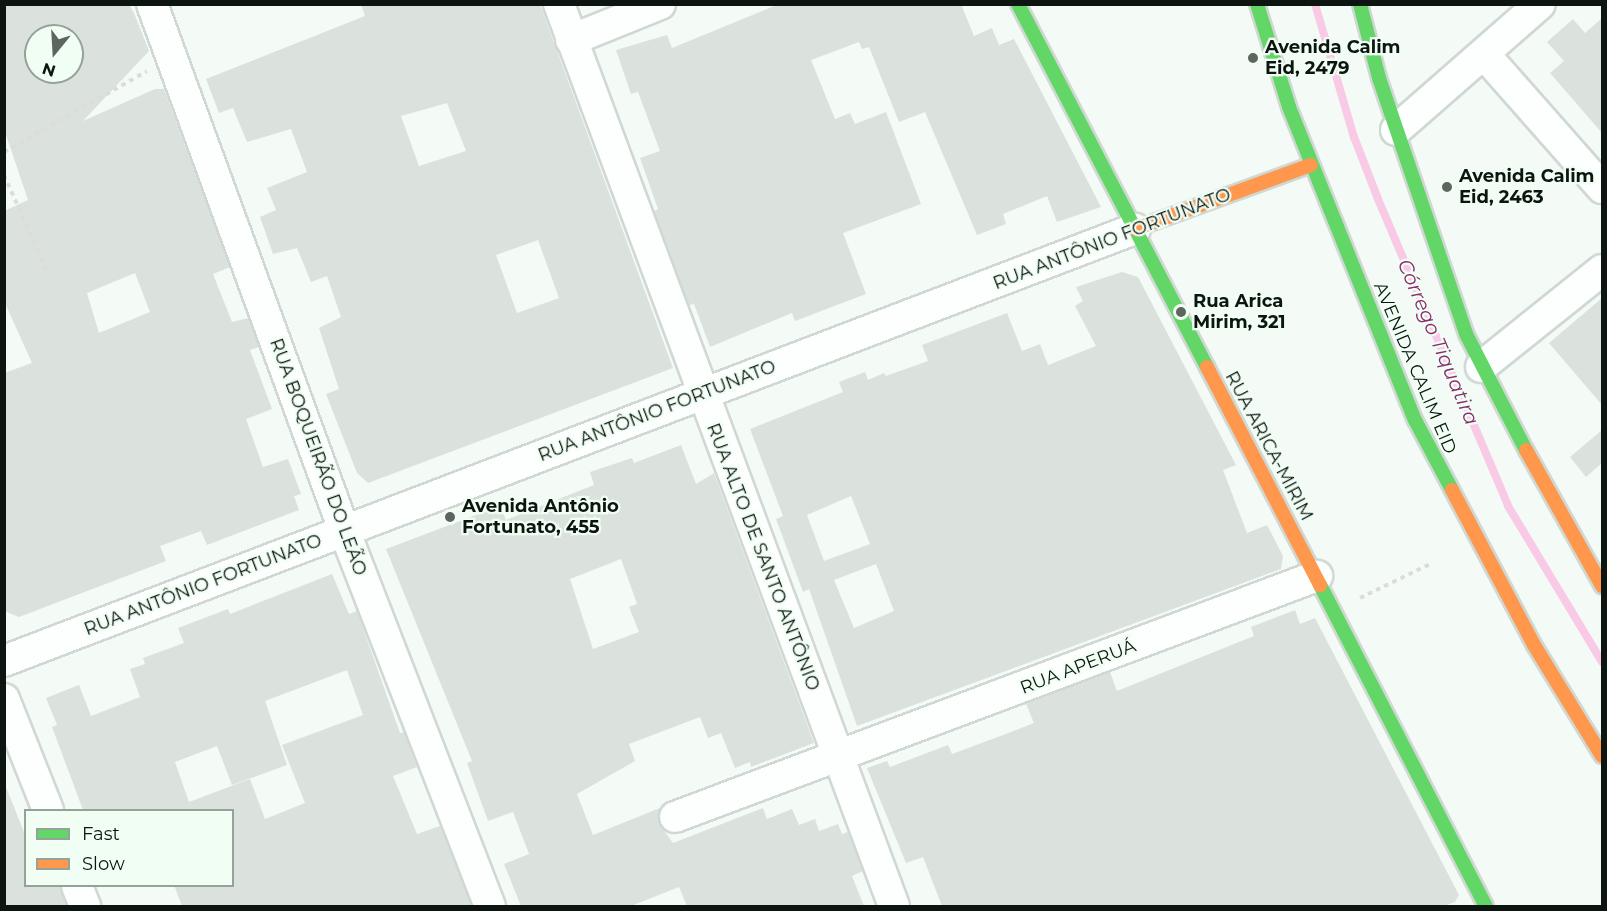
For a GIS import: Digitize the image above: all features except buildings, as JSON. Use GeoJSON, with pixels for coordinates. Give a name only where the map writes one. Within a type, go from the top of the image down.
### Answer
{"type":"FeatureCollection","features":[{"type":"Feature","properties":{"kind":"main road","name":"RUA ARICA-MIRIM"},"geometry":{"type":"LineString","coordinates":[[1018,4],[1335,610],[1486,906]]}},
{"type":"Feature","properties":{"kind":"main road","name":"AVENIDA CALIM EID"},"geometry":{"type":"LineString","coordinates":[[1257,4],[1311,165],[1414,420],[1522,624],[1602,756]]}},
{"type":"Feature","properties":{"kind":"main road"},"geometry":{"type":"LineString","coordinates":[[1360,4],[1396,130],[1481,367],[1602,586]]}},
{"type":"Feature","properties":{"kind":"main road","name":"RUA ANTÔNIO FORTUNATO"},"geometry":{"type":"LineString","coordinates":[[1135,229],[1311,165]]}},
{"type":"Feature","properties":{"kind":"street","name":"RUA BOQUEIRÃO DO LEÃO"},"geometry":{"type":"LineString","coordinates":[[152,4],[344,530],[490,906]]}},
{"type":"Feature","properties":{"kind":"street","name":"RUA ALTO DE SANTO ANTÔNIO"},"geometry":{"type":"LineString","coordinates":[[559,4],[701,395],[894,906]]}},
{"type":"Feature","properties":{"kind":"street"},"geometry":{"type":"LineString","coordinates":[[571,40],[660,4]]}},
{"type":"Feature","properties":{"kind":"street"},"geometry":{"type":"LineString","coordinates":[[1396,130],[1540,4]]}},
{"type":"Feature","properties":{"kind":"street"},"geometry":{"type":"LineString","coordinates":[[1484,54],[1602,188]]}},
{"type":"Feature","properties":{"kind":"street","name":"RUA ANTÔNIO FORTUNATO"},"geometry":{"type":"LineString","coordinates":[[4,661],[1135,229]]}},
{"type":"Feature","properties":{"kind":"street"},"geometry":{"type":"LineString","coordinates":[[1481,367],[1602,270]]}},
{"type":"Feature","properties":{"kind":"street","name":"RUA APERUÁ"},"geometry":{"type":"LineString","coordinates":[[675,818],[1317,576]]}},
{"type":"Feature","properties":{"kind":"street"},"geometry":{"type":"LineString","coordinates":[[4,699],[48,809]]}},
{"type":"Feature","properties":{"kind":"street"},"geometry":{"type":"LineString","coordinates":[[77,887],[85,906]]}},
{"type":"Feature","properties":{"kind":"path"},"geometry":{"type":"LineString","coordinates":[[4,152],[170,56]]}},
{"type":"Feature","properties":{"kind":"path"},"geometry":{"type":"LineString","coordinates":[[4,175],[47,271]]}},
{"type":"Feature","properties":{"kind":"path"},"geometry":{"type":"LineString","coordinates":[[1335,610],[1430,564]]}},
{"type":"Feature","properties":{"kind":"waterway","name":"Córrego Tiquatira"},"geometry":{"type":"LineString","coordinates":[[1315,4],[1354,137],[1508,506],[1602,662]]}},
{"type":"Feature","properties":{"kind":"traffic: fast"},"geometry":{"type":"LineString","coordinates":[[1018,4],[1207,367]]}},
{"type":"Feature","properties":{"kind":"traffic: fast"},"geometry":{"type":"LineString","coordinates":[[1257,4],[1289,107],[1415,420],[1452,490]]}},
{"type":"Feature","properties":{"kind":"traffic: fast"},"geometry":{"type":"LineString","coordinates":[[1360,4],[1379,78],[1466,334],[1526,450]]}},
{"type":"Feature","properties":{"kind":"traffic: fast"},"geometry":{"type":"LineString","coordinates":[[1320,585],[1486,906]]}},
{"type":"Feature","properties":{"kind":"traffic: slow"},"geometry":{"type":"LineString","coordinates":[[1135,229],[1311,165]]}},
{"type":"Feature","properties":{"kind":"traffic: slow"},"geometry":{"type":"LineString","coordinates":[[1207,367],[1320,585]]}},
{"type":"Feature","properties":{"kind":"traffic: slow"},"geometry":{"type":"LineString","coordinates":[[1526,450],[1602,586]]}},
{"type":"Feature","properties":{"kind":"traffic: slow"},"geometry":{"type":"LineString","coordinates":[[1452,490],[1534,645],[1602,756]]}},
{"type":"Feature","properties":{"kind":"place","name":"Avenida Calim Eid, 2479"},"geometry":{"type":"Point","coordinates":[1253,58]}},
{"type":"Feature","properties":{"kind":"place","name":"Avenida Calim Eid, 2463"},"geometry":{"type":"Point","coordinates":[1447,187]}},
{"type":"Feature","properties":{"kind":"place","name":"Rua Arica Mirim, 321"},"geometry":{"type":"Point","coordinates":[1181,312]}},
{"type":"Feature","properties":{"kind":"place","name":"Avenida Antônio Fortunato, 455"},"geometry":{"type":"Point","coordinates":[450,517]}}]}
